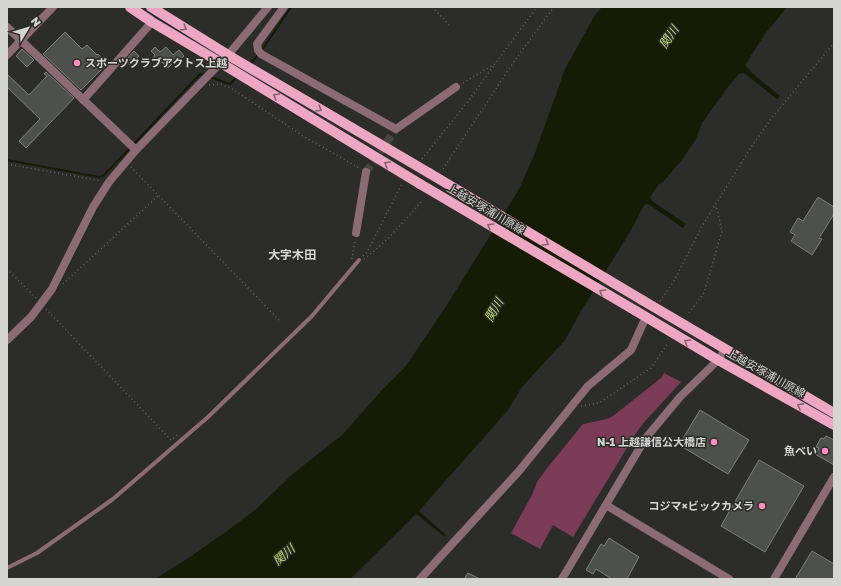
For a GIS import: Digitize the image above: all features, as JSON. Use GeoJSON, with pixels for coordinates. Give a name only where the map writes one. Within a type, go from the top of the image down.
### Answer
{"type":"FeatureCollection","features":[{"type":"Feature","properties":{"kind":"main road","name":"上越安塚浦川原線"},"geometry":{"type":"LineString","coordinates":[[130,7],[152,22],[406,176],[718,360],[834,425]]}},
{"type":"Feature","properties":{"kind":"main road","name":"上越安塚浦川原線"},"geometry":{"type":"LineString","coordinates":[[151,7],[228,55],[834,413]]}},
{"type":"Feature","properties":{"kind":"street"},"geometry":{"type":"LineString","coordinates":[[7,55],[53,7]]}},
{"type":"Feature","properties":{"kind":"street"},"geometry":{"type":"LineString","coordinates":[[7,340],[32,317],[52,289],[93,207],[109,182],[136,150],[221,63],[268,7]]}},
{"type":"Feature","properties":{"kind":"street"},"geometry":{"type":"LineString","coordinates":[[284,7],[256,44],[258,50],[262,54],[396,129],[456,87]]}},
{"type":"Feature","properties":{"kind":"street"},"geometry":{"type":"LineString","coordinates":[[82,100],[152,22]]}},
{"type":"Feature","properties":{"kind":"street"},"geometry":{"type":"LineString","coordinates":[[7,27],[136,150]]}},
{"type":"Feature","properties":{"kind":"street"},"geometry":{"type":"LineString","coordinates":[[356,233],[366,172]]}},
{"type":"Feature","properties":{"kind":"street"},"geometry":{"type":"LineString","coordinates":[[420,579],[519,471],[588,386],[631,350],[646,318]]}},
{"type":"Feature","properties":{"kind":"street"},"geometry":{"type":"LineString","coordinates":[[562,579],[645,439],[680,397],[718,360],[725,350]]}},
{"type":"Feature","properties":{"kind":"street"},"geometry":{"type":"LineString","coordinates":[[774,579],[834,477]]}},
{"type":"Feature","properties":{"kind":"street"},"geometry":{"type":"LineString","coordinates":[[606,505],[730,579]]}},
{"type":"Feature","properties":{"kind":"lane"},"geometry":{"type":"LineString","coordinates":[[7,568],[37,553],[113,499],[208,417],[312,316],[358,260]]}},
{"type":"Feature","properties":{"kind":"path"},"geometry":{"type":"LineString","coordinates":[[432,7],[450,26]]}},
{"type":"Feature","properties":{"kind":"path"},"geometry":{"type":"LineString","coordinates":[[416,166],[469,100],[537,7]]}},
{"type":"Feature","properties":{"kind":"path"},"geometry":{"type":"LineString","coordinates":[[443,169],[515,60],[554,7]]}},
{"type":"Feature","properties":{"kind":"path"},"geometry":{"type":"LineString","coordinates":[[655,308],[674,281],[701,228],[753,144],[774,115],[834,43]]}},
{"type":"Feature","properties":{"kind":"path"},"geometry":{"type":"LineString","coordinates":[[456,87],[495,64]]}},
{"type":"Feature","properties":{"kind":"path"},"geometry":{"type":"LineString","coordinates":[[205,86],[220,84],[231,88],[303,136],[366,172]]}},
{"type":"Feature","properties":{"kind":"path"},"geometry":{"type":"LineString","coordinates":[[126,162],[280,321]]}},
{"type":"Feature","properties":{"kind":"path"},"geometry":{"type":"LineString","coordinates":[[7,164],[109,182]]}},
{"type":"Feature","properties":{"kind":"path"},"geometry":{"type":"LineString","coordinates":[[406,176],[367,252],[362,256],[364,259],[375,251],[401,225],[423,200]]}},
{"type":"Feature","properties":{"kind":"path"},"geometry":{"type":"LineString","coordinates":[[59,288],[158,196]]}},
{"type":"Feature","properties":{"kind":"path"},"geometry":{"type":"LineString","coordinates":[[689,313],[704,293],[722,231],[716,205]]}},
{"type":"Feature","properties":{"kind":"path"},"geometry":{"type":"LineString","coordinates":[[355,264],[352,260],[356,233]]}},
{"type":"Feature","properties":{"kind":"path"},"geometry":{"type":"LineString","coordinates":[[7,269],[171,440]]}},
{"type":"Feature","properties":{"kind":"path"},"geometry":{"type":"LineString","coordinates":[[571,408],[599,403],[651,368],[668,343]]}},
{"type":"Feature","properties":{"kind":"shaded area"},"geometry":{"type":"Polygon","coordinates":[[[664,373],[681,382],[636,433],[573,537],[553,525],[540,549],[511,533],[532,495],[537,482],[583,424],[607,419],[613,416],[661,378],[664,373]]]}},
{"type":"Feature","properties":{"kind":"water","name":"関川"},"geometry":{"type":"Polygon","coordinates":[[[602,7],[787,7],[765,34],[745,65],[752,73],[780,96],[777,99],[744,73],[739,74],[727,88],[702,123],[695,141],[680,162],[663,182],[659,184],[650,197],[652,201],[686,224],[683,228],[650,205],[646,204],[643,207],[630,232],[581,311],[565,340],[522,387],[508,410],[419,511],[446,535],[445,537],[416,514],[350,579],[155,579],[190,557],[255,510],[294,473],[342,435],[405,367],[445,308],[519,189],[535,153],[565,69],[595,15],[602,7]]]}},
{"type":"Feature","properties":{"kind":"building","name":"スポーツクラブアクトス上越"},"geometry":{"type":"Polygon","coordinates":[[[65,32],[82,49],[87,45],[97,55],[98,54],[102,58],[100,61],[105,66],[81,90],[43,54],[65,32]]]}},
{"type":"Feature","properties":{"kind":"building"},"geometry":{"type":"Polygon","coordinates":[[[155,47],[160,52],[166,47],[173,55],[179,50],[184,56],[179,61],[177,59],[168,68],[162,62],[161,63],[159,61],[157,63],[153,58],[155,55],[151,51],[155,47]]]}},
{"type":"Feature","properties":{"kind":"building"},"geometry":{"type":"Polygon","coordinates":[[[22,49],[34,60],[27,67],[16,56],[22,49]]]}},
{"type":"Feature","properties":{"kind":"building"},"geometry":{"type":"Polygon","coordinates":[[[134,51],[139,56],[130,65],[125,61],[134,51]]]}},
{"type":"Feature","properties":{"kind":"building"},"geometry":{"type":"Polygon","coordinates":[[[46,72],[74,98],[26,148],[19,141],[40,119],[7,87],[7,74],[29,95],[47,76],[44,74],[46,72]]]}},
{"type":"Feature","properties":{"kind":"building"},"geometry":{"type":"Polygon","coordinates":[[[818,197],[834,207],[834,214],[819,238],[822,239],[812,255],[791,241],[795,235],[790,232],[798,218],[803,221],[818,197]]]}},
{"type":"Feature","properties":{"kind":"building","name":"N-1 上越謙信公大橋店"},"geometry":{"type":"Polygon","coordinates":[[[700,410],[749,440],[728,474],[679,445],[700,410]]]}},
{"type":"Feature","properties":{"kind":"building","name":"魚べい"},"geometry":{"type":"Polygon","coordinates":[[[826,436],[834,440],[834,465],[815,454],[819,448],[816,447],[821,438],[824,439],[826,436]]]}},
{"type":"Feature","properties":{"kind":"building","name":"コジマ×ビックカメラ"},"geometry":{"type":"Polygon","coordinates":[[[759,460],[804,486],[765,552],[721,526],[759,460]]]}},
{"type":"Feature","properties":{"kind":"building"},"geometry":{"type":"Polygon","coordinates":[[[609,538],[639,557],[627,579],[612,579],[596,569],[593,574],[586,570],[601,544],[604,546],[609,538]]]}},
{"type":"Feature","properties":{"kind":"building"},"geometry":{"type":"Polygon","coordinates":[[[812,551],[834,564],[834,579],[795,579],[812,551]]]}},
{"type":"Feature","properties":{"kind":"building"},"geometry":{"type":"Polygon","coordinates":[[[468,573],[480,579],[464,579],[468,573]]]}},
{"type":"Feature","properties":{"kind":"waterway"},"geometry":{"type":"LineString","coordinates":[[262,50],[291,7]]}},
{"type":"Feature","properties":{"kind":"waterway"},"geometry":{"type":"LineString","coordinates":[[250,64],[259,54]]}},
{"type":"Feature","properties":{"kind":"waterway"},"geometry":{"type":"LineString","coordinates":[[133,145],[200,74],[206,76]]}},
{"type":"Feature","properties":{"kind":"waterway"},"geometry":{"type":"LineString","coordinates":[[210,77],[230,84],[237,77]]}},
{"type":"Feature","properties":{"kind":"waterway"},"geometry":{"type":"LineString","coordinates":[[7,160],[99,177],[103,176],[130,148]]}},
{"type":"Feature","properties":{"kind":"tunnel"},"geometry":{"type":"LineString","coordinates":[[366,172],[396,129]]}},
{"type":"Feature","properties":{"kind":"place","name":"スポーツクラブアクトス上越"},"geometry":{"type":"Point","coordinates":[77,63]}},
{"type":"Feature","properties":{"kind":"place","name":"N-1 上越謙信公大橋店"},"geometry":{"type":"Point","coordinates":[714,442]}},
{"type":"Feature","properties":{"kind":"place","name":"魚べい"},"geometry":{"type":"Point","coordinates":[825,451]}},
{"type":"Feature","properties":{"kind":"place","name":"コジマ×ビックカメラ"},"geometry":{"type":"Point","coordinates":[762,506]}},
{"type":"Feature","properties":{"kind":"district","name":"大字木田"},"geometry":{"type":"Point","coordinates":[292,255]}}]}
